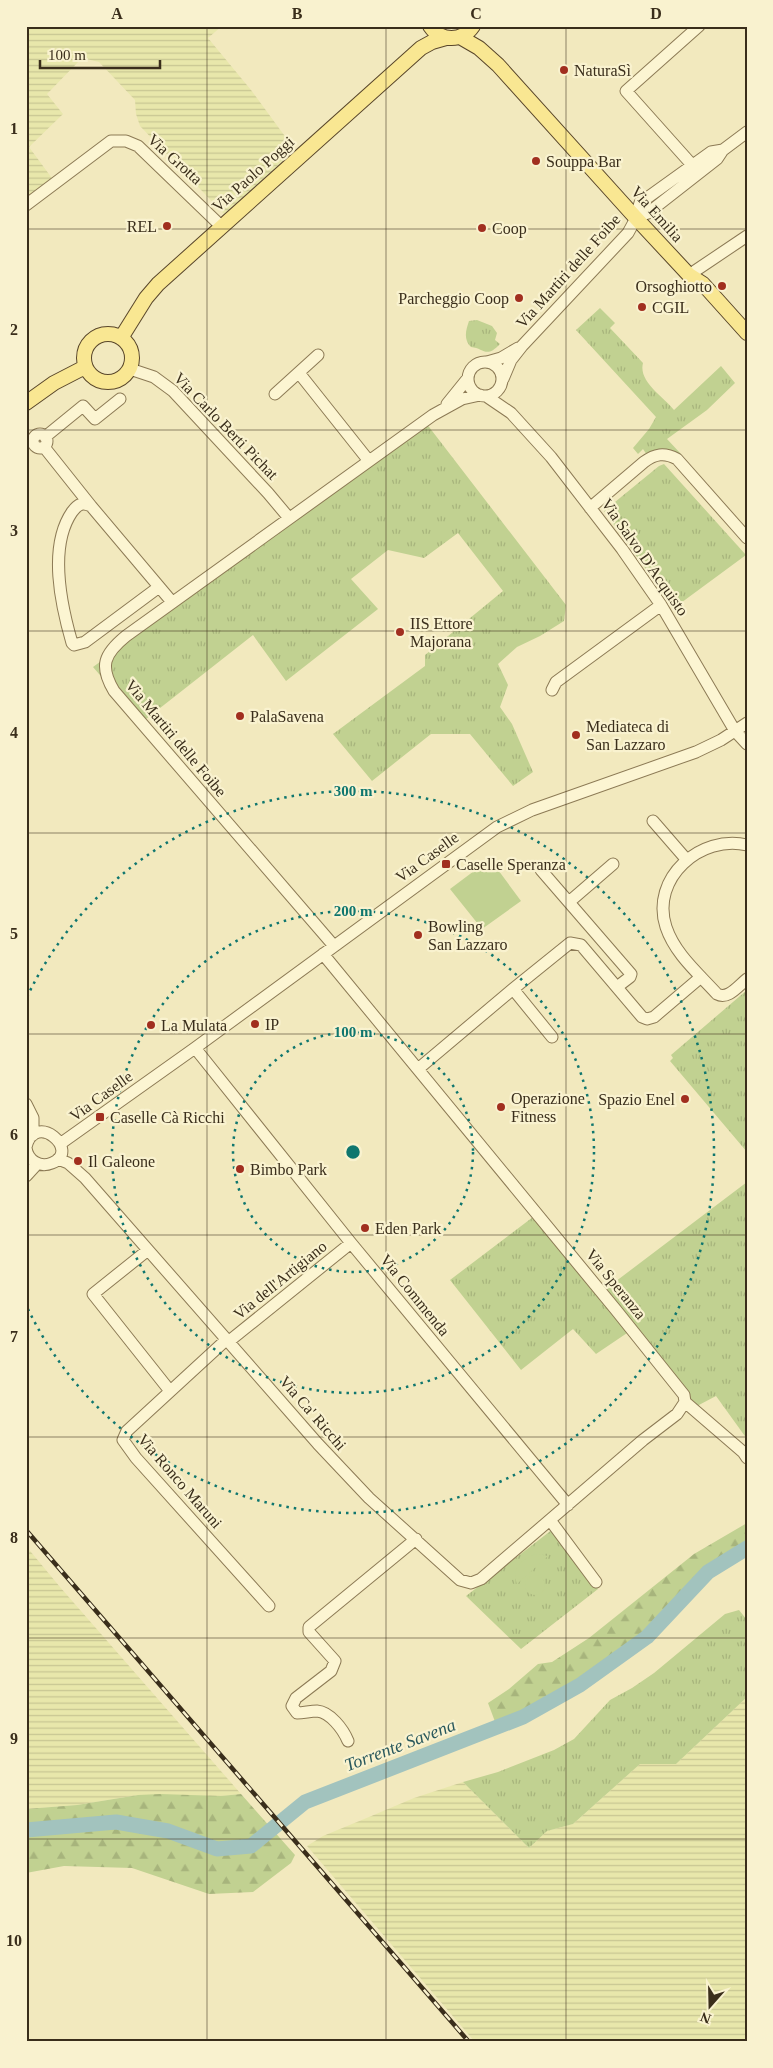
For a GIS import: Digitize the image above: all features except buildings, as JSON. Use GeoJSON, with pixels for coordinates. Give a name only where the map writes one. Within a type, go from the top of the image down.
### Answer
{"type":"FeatureCollection","features":[{"type":"Feature","properties":{"kind":"main road","name":"Via Emilia"},"geometry":{"type":"LineString","coordinates":[[429,26],[436,33],[478,48],[498,65],[635,217],[689,275],[703,284],[747,333]]}},
{"type":"Feature","properties":{"kind":"main road"},"geometry":{"type":"LineString","coordinates":[[421,48],[429,26]]}},
{"type":"Feature","properties":{"kind":"main road","name":"Via Emilia"},"geometry":{"type":"LineString","coordinates":[[475,26],[498,65]]}},
{"type":"Feature","properties":{"kind":"main road","name":"Via Paolo Poggi"},"geometry":{"type":"LineString","coordinates":[[121,338],[146,298],[158,284],[421,48],[432,42],[453,38],[469,32],[475,26]]}},
{"type":"Feature","properties":{"kind":"main road","name":"Via Emilia"},"geometry":{"type":"LineString","coordinates":[[689,275],[696,291],[747,344]]}},
{"type":"Feature","properties":{"kind":"main road"},"geometry":{"type":"LineString","coordinates":[[105,334],[121,338],[132,352],[132,363],[126,376],[119,380],[103,382],[95,379],[85,367],[85,350],[95,338],[105,334]]}},
{"type":"Feature","properties":{"kind":"main road"},"geometry":{"type":"LineString","coordinates":[[26,403],[54,383],[85,367]]}},
{"type":"Feature","properties":{"kind":"street"},"geometry":{"type":"LineString","coordinates":[[693,166],[626,91],[699,26]]}},
{"type":"Feature","properties":{"kind":"street"},"geometry":{"type":"LineString","coordinates":[[635,217],[648,213],[717,159],[723,150],[747,132]]}},
{"type":"Feature","properties":{"kind":"street","name":"Via Grotta"},"geometry":{"type":"LineString","coordinates":[[26,204],[111,142],[126,141],[138,146],[221,226]]}},
{"type":"Feature","properties":{"kind":"street","name":"Via Martiri delle Foibe"},"geometry":{"type":"LineString","coordinates":[[334,946],[122,700],[108,680],[106,661],[115,645],[172,602],[442,409],[468,397],[496,393],[505,371],[522,346],[628,233],[640,203],[711,152],[723,150]]}},
{"type":"Feature","properties":{"kind":"street"},"geometry":{"type":"LineString","coordinates":[[689,275],[747,236]]}},
{"type":"Feature","properties":{"kind":"street","name":"Via Martiri delle Foibe"},"geometry":{"type":"LineString","coordinates":[[442,409],[468,378],[470,371],[475,365],[501,358],[522,346]]}},
{"type":"Feature","properties":{"kind":"street"},"geometry":{"type":"LineString","coordinates":[[275,394],[318,355]]}},
{"type":"Feature","properties":{"kind":"street"},"geometry":{"type":"LineString","coordinates":[[487,362],[497,366],[502,382],[502,396],[511,413]]}},
{"type":"Feature","properties":{"kind":"street","name":"Via Carlo Berti Pichat"},"geometry":{"type":"LineString","coordinates":[[130,369],[154,377],[173,391],[289,518]]}},
{"type":"Feature","properties":{"kind":"street"},"geometry":{"type":"LineString","coordinates":[[299,373],[369,461]]}},
{"type":"Feature","properties":{"kind":"street"},"geometry":{"type":"LineString","coordinates":[[468,378],[470,388],[511,413]]}},
{"type":"Feature","properties":{"kind":"street"},"geometry":{"type":"LineString","coordinates":[[120,399],[95,419],[83,406],[44,442],[91,506],[172,602]]}},
{"type":"Feature","properties":{"kind":"street","name":"Via Salvo D'Acquisto"},"geometry":{"type":"LineString","coordinates":[[511,413],[552,457],[622,549],[661,605],[735,732],[747,744]]}},
{"type":"Feature","properties":{"kind":"street"},"geometry":{"type":"LineString","coordinates":[[590,508],[649,458],[663,454],[677,459],[747,538]]}},
{"type":"Feature","properties":{"kind":"street"},"geometry":{"type":"LineString","coordinates":[[91,506],[84,503],[74,509],[69,517],[62,538],[59,560],[60,583],[72,644],[74,646],[85,642],[159,587]]}},
{"type":"Feature","properties":{"kind":"street"},"geometry":{"type":"LineString","coordinates":[[552,690],[556,682],[661,605]]}},
{"type":"Feature","properties":{"kind":"street","name":"Via Caselle"},"geometry":{"type":"LineString","coordinates":[[33,1118],[55,1136],[60,1144],[506,822],[532,810],[696,752],[735,732],[747,723]]}},
{"type":"Feature","properties":{"kind":"street"},"geometry":{"type":"LineString","coordinates":[[653,821],[686,859]]}},
{"type":"Feature","properties":{"kind":"street"},"geometry":{"type":"LineString","coordinates":[[747,845],[731,843],[715,845],[686,859],[674,873],[667,887],[664,918],[675,947],[717,994],[724,996],[747,979]]}},
{"type":"Feature","properties":{"kind":"street"},"geometry":{"type":"LineString","coordinates":[[569,902],[613,864]]}},
{"type":"Feature","properties":{"kind":"street"},"geometry":{"type":"LineString","coordinates":[[541,870],[631,974],[630,977],[617,987]]}},
{"type":"Feature","properties":{"kind":"street"},"geometry":{"type":"LineString","coordinates":[[418,1069],[564,947],[576,943],[581,945],[642,1016],[650,1020],[701,977]]}},
{"type":"Feature","properties":{"kind":"street","name":"Via Speranza"},"geometry":{"type":"LineString","coordinates":[[323,954],[679,1386],[685,1402]]}},
{"type":"Feature","properties":{"kind":"street"},"geometry":{"type":"LineString","coordinates":[[513,988],[552,1037]]}},
{"type":"Feature","properties":{"kind":"street","name":"Via Commenda"},"geometry":{"type":"LineString","coordinates":[[195,1048],[351,1244],[568,1504]]}},
{"type":"Feature","properties":{"kind":"street"},"geometry":{"type":"LineString","coordinates":[[26,1104],[33,1118],[33,1135],[26,1148],[30,1158],[37,1164],[50,1164],[58,1159],[61,1154],[60,1144]]}},
{"type":"Feature","properties":{"kind":"street"},"geometry":{"type":"LineString","coordinates":[[33,1135],[49,1133]]}},
{"type":"Feature","properties":{"kind":"street","name":"Via Ca' Ricchi"},"geometry":{"type":"LineString","coordinates":[[58,1159],[68,1163],[85,1178],[343,1471],[457,1578],[468,1583],[482,1580],[550,1520]]}},
{"type":"Feature","properties":{"kind":"street"},"geometry":{"type":"LineString","coordinates":[[26,1176],[37,1164]]}},
{"type":"Feature","properties":{"kind":"street","name":"Via dell'Artigiano"},"geometry":{"type":"LineString","coordinates":[[227,1341],[351,1244]]}},
{"type":"Feature","properties":{"kind":"street"},"geometry":{"type":"LineString","coordinates":[[148,1250],[93,1294],[170,1391]]}},
{"type":"Feature","properties":{"kind":"street","name":"Via Ronco Maruni"},"geometry":{"type":"LineString","coordinates":[[227,1341],[127,1431],[123,1440],[136,1458],[269,1606]]}},
{"type":"Feature","properties":{"kind":"street"},"geometry":{"type":"LineString","coordinates":[[596,1582],[550,1520],[677,1414],[685,1402],[747,1458]]}},
{"type":"Feature","properties":{"kind":"street"},"geometry":{"type":"LineString","coordinates":[[348,1741],[342,1730],[330,1717],[322,1712],[297,1713],[292,1706],[296,1698],[335,1666],[335,1661],[309,1632],[309,1627],[416,1539]]}},
{"type":"Feature","properties":{"kind":"shaded area"},"geometry":{"type":"Polygon","coordinates":[[[26,26],[222,26],[208,38],[251,90],[295,150],[224,214],[140,126],[136,114],[135,100],[99,62],[82,58],[47,94],[63,114],[29,147],[57,185],[26,206],[26,26]]]}},
{"type":"Feature","properties":{"kind":"shaded area"},"geometry":{"type":"Polygon","coordinates":[[[26,1546],[241,1794],[221,1796],[138,1795],[77,1805],[26,1809],[26,1546]]]}},
{"type":"Feature","properties":{"kind":"shaded area"},"geometry":{"type":"Polygon","coordinates":[[[747,1697],[747,2042],[475,2042],[307,1846],[323,1836],[414,1798],[463,1782],[529,1848],[547,1831],[573,1824],[640,1764],[676,1764],[747,1697]]]}},
{"type":"Feature","properties":{"kind":"green space"},"geometry":{"type":"Polygon","coordinates":[[[600,308],[615,323],[610,328],[643,363],[642,370],[648,383],[674,410],[721,366],[735,383],[707,410],[667,439],[681,454],[666,450],[647,455],[643,449],[638,454],[633,448],[649,429],[656,417],[576,330],[600,308]]]}},
{"type":"Feature","properties":{"kind":"green space"},"geometry":{"type":"Polygon","coordinates":[[[477,320],[492,326],[497,333],[495,340],[500,344],[491,351],[485,352],[468,344],[466,331],[469,321],[477,320]]]}},
{"type":"Feature","properties":{"kind":"green space"},"geometry":{"type":"Polygon","coordinates":[[[426,423],[566,605],[564,621],[540,636],[517,647],[498,664],[508,685],[500,707],[512,724],[533,772],[513,786],[470,734],[431,734],[372,781],[333,734],[425,666],[425,655],[503,591],[458,533],[424,558],[388,550],[351,579],[378,609],[286,681],[253,635],[141,723],[93,667],[426,423]]]}},
{"type":"Feature","properties":{"kind":"green space"},"geometry":{"type":"Polygon","coordinates":[[[664,464],[746,555],[674,608],[604,511],[659,466],[664,464]]]}},
{"type":"Feature","properties":{"kind":"green space"},"geometry":{"type":"Polygon","coordinates":[[[490,859],[521,901],[482,929],[450,889],[490,859]]]}},
{"type":"Feature","properties":{"kind":"green space"},"geometry":{"type":"Polygon","coordinates":[[[747,990],[747,1152],[670,1061],[673,1058],[671,1055],[747,990]]]}},
{"type":"Feature","properties":{"kind":"green space"},"geometry":{"type":"Polygon","coordinates":[[[747,1182],[747,1439],[716,1396],[697,1406],[633,1329],[596,1354],[573,1329],[521,1370],[450,1280],[537,1214],[603,1291],[747,1182]]]}},
{"type":"Feature","properties":{"kind":"green space"},"geometry":{"type":"Polygon","coordinates":[[[747,1523],[747,1548],[708,1572],[647,1637],[580,1685],[524,1717],[497,1727],[488,1703],[509,1689],[538,1664],[552,1662],[589,1638],[694,1554],[747,1523]]]}},
{"type":"Feature","properties":{"kind":"green space"},"geometry":{"type":"Polygon","coordinates":[[[553,1529],[598,1589],[521,1649],[466,1596],[553,1529]]]}},
{"type":"Feature","properties":{"kind":"green space"},"geometry":{"type":"Polygon","coordinates":[[[537,1554],[548,1556],[517,1584],[517,1569],[527,1558],[537,1554]]]}},
{"type":"Feature","properties":{"kind":"green space"},"geometry":{"type":"Polygon","coordinates":[[[531,1575],[539,1575],[545,1581],[545,1589],[539,1595],[531,1595],[525,1589],[525,1581],[531,1575]]]}},
{"type":"Feature","properties":{"kind":"green space"},"geometry":{"type":"Polygon","coordinates":[[[739,1610],[747,1620],[747,1697],[676,1764],[640,1764],[573,1824],[547,1831],[529,1848],[463,1782],[498,1772],[554,1750],[574,1739],[610,1700],[654,1673],[725,1614],[739,1610]]]}},
{"type":"Feature","properties":{"kind":"green space"},"geometry":{"type":"Polygon","coordinates":[[[241,1794],[295,1855],[291,1863],[253,1892],[209,1894],[132,1868],[64,1866],[26,1873],[26,1809],[77,1805],[138,1795],[221,1796],[241,1794]]]}},
{"type":"Feature","properties":{"kind":"waterway","name":"Torrente Savena"},"geometry":{"type":"LineString","coordinates":[[26,1830],[116,1822],[168,1831],[217,1849],[251,1846],[305,1802],[523,1717],[580,1685],[647,1637],[708,1572],[747,1548]]}},
{"type":"Feature","properties":{"kind":"railway"},"geometry":{"type":"LineString","coordinates":[[26,1530],[469,2042]]}},
{"type":"Feature","properties":{"kind":"place","name":"NaturaSì"},"geometry":{"type":"Point","coordinates":[564,70]}},
{"type":"Feature","properties":{"kind":"place","name":"Souppa Bar"},"geometry":{"type":"Point","coordinates":[536,161]}},
{"type":"Feature","properties":{"kind":"place","name":"REL"},"geometry":{"type":"Point","coordinates":[167,226]}},
{"type":"Feature","properties":{"kind":"place","name":"Coop"},"geometry":{"type":"Point","coordinates":[482,228]}},
{"type":"Feature","properties":{"kind":"place","name":"Orsoghiotto"},"geometry":{"type":"Point","coordinates":[722,286]}},
{"type":"Feature","properties":{"kind":"place","name":"Parcheggio Coop"},"geometry":{"type":"Point","coordinates":[519,298]}},
{"type":"Feature","properties":{"kind":"place","name":"CGIL"},"geometry":{"type":"Point","coordinates":[642,307]}},
{"type":"Feature","properties":{"kind":"place","name":"IIS Ettore Majorana"},"geometry":{"type":"Point","coordinates":[400,632]}},
{"type":"Feature","properties":{"kind":"place","name":"PalaSavena"},"geometry":{"type":"Point","coordinates":[240,716]}},
{"type":"Feature","properties":{"kind":"place","name":"Mediateca di San Lazzaro"},"geometry":{"type":"Point","coordinates":[576,735]}},
{"type":"Feature","properties":{"kind":"place","name":"Caselle Speranza"},"geometry":{"type":"Point","coordinates":[446,864]}},
{"type":"Feature","properties":{"kind":"place","name":"Bowling San Lazzaro"},"geometry":{"type":"Point","coordinates":[418,935]}},
{"type":"Feature","properties":{"kind":"place","name":"IP"},"geometry":{"type":"Point","coordinates":[255,1024]}},
{"type":"Feature","properties":{"kind":"place","name":"La Mulata"},"geometry":{"type":"Point","coordinates":[151,1025]}},
{"type":"Feature","properties":{"kind":"place","name":"Spazio Enel"},"geometry":{"type":"Point","coordinates":[685,1099]}},
{"type":"Feature","properties":{"kind":"place","name":"Operazione Fitness"},"geometry":{"type":"Point","coordinates":[501,1107]}},
{"type":"Feature","properties":{"kind":"place","name":"Caselle Cà Ricchi"},"geometry":{"type":"Point","coordinates":[100,1117]}},
{"type":"Feature","properties":{"kind":"place","name":"Il Galeone"},"geometry":{"type":"Point","coordinates":[78,1161]}},
{"type":"Feature","properties":{"kind":"place","name":"Bimbo Park"},"geometry":{"type":"Point","coordinates":[240,1169]}},
{"type":"Feature","properties":{"kind":"place","name":"Eden Park"},"geometry":{"type":"Point","coordinates":[365,1228]}}]}
